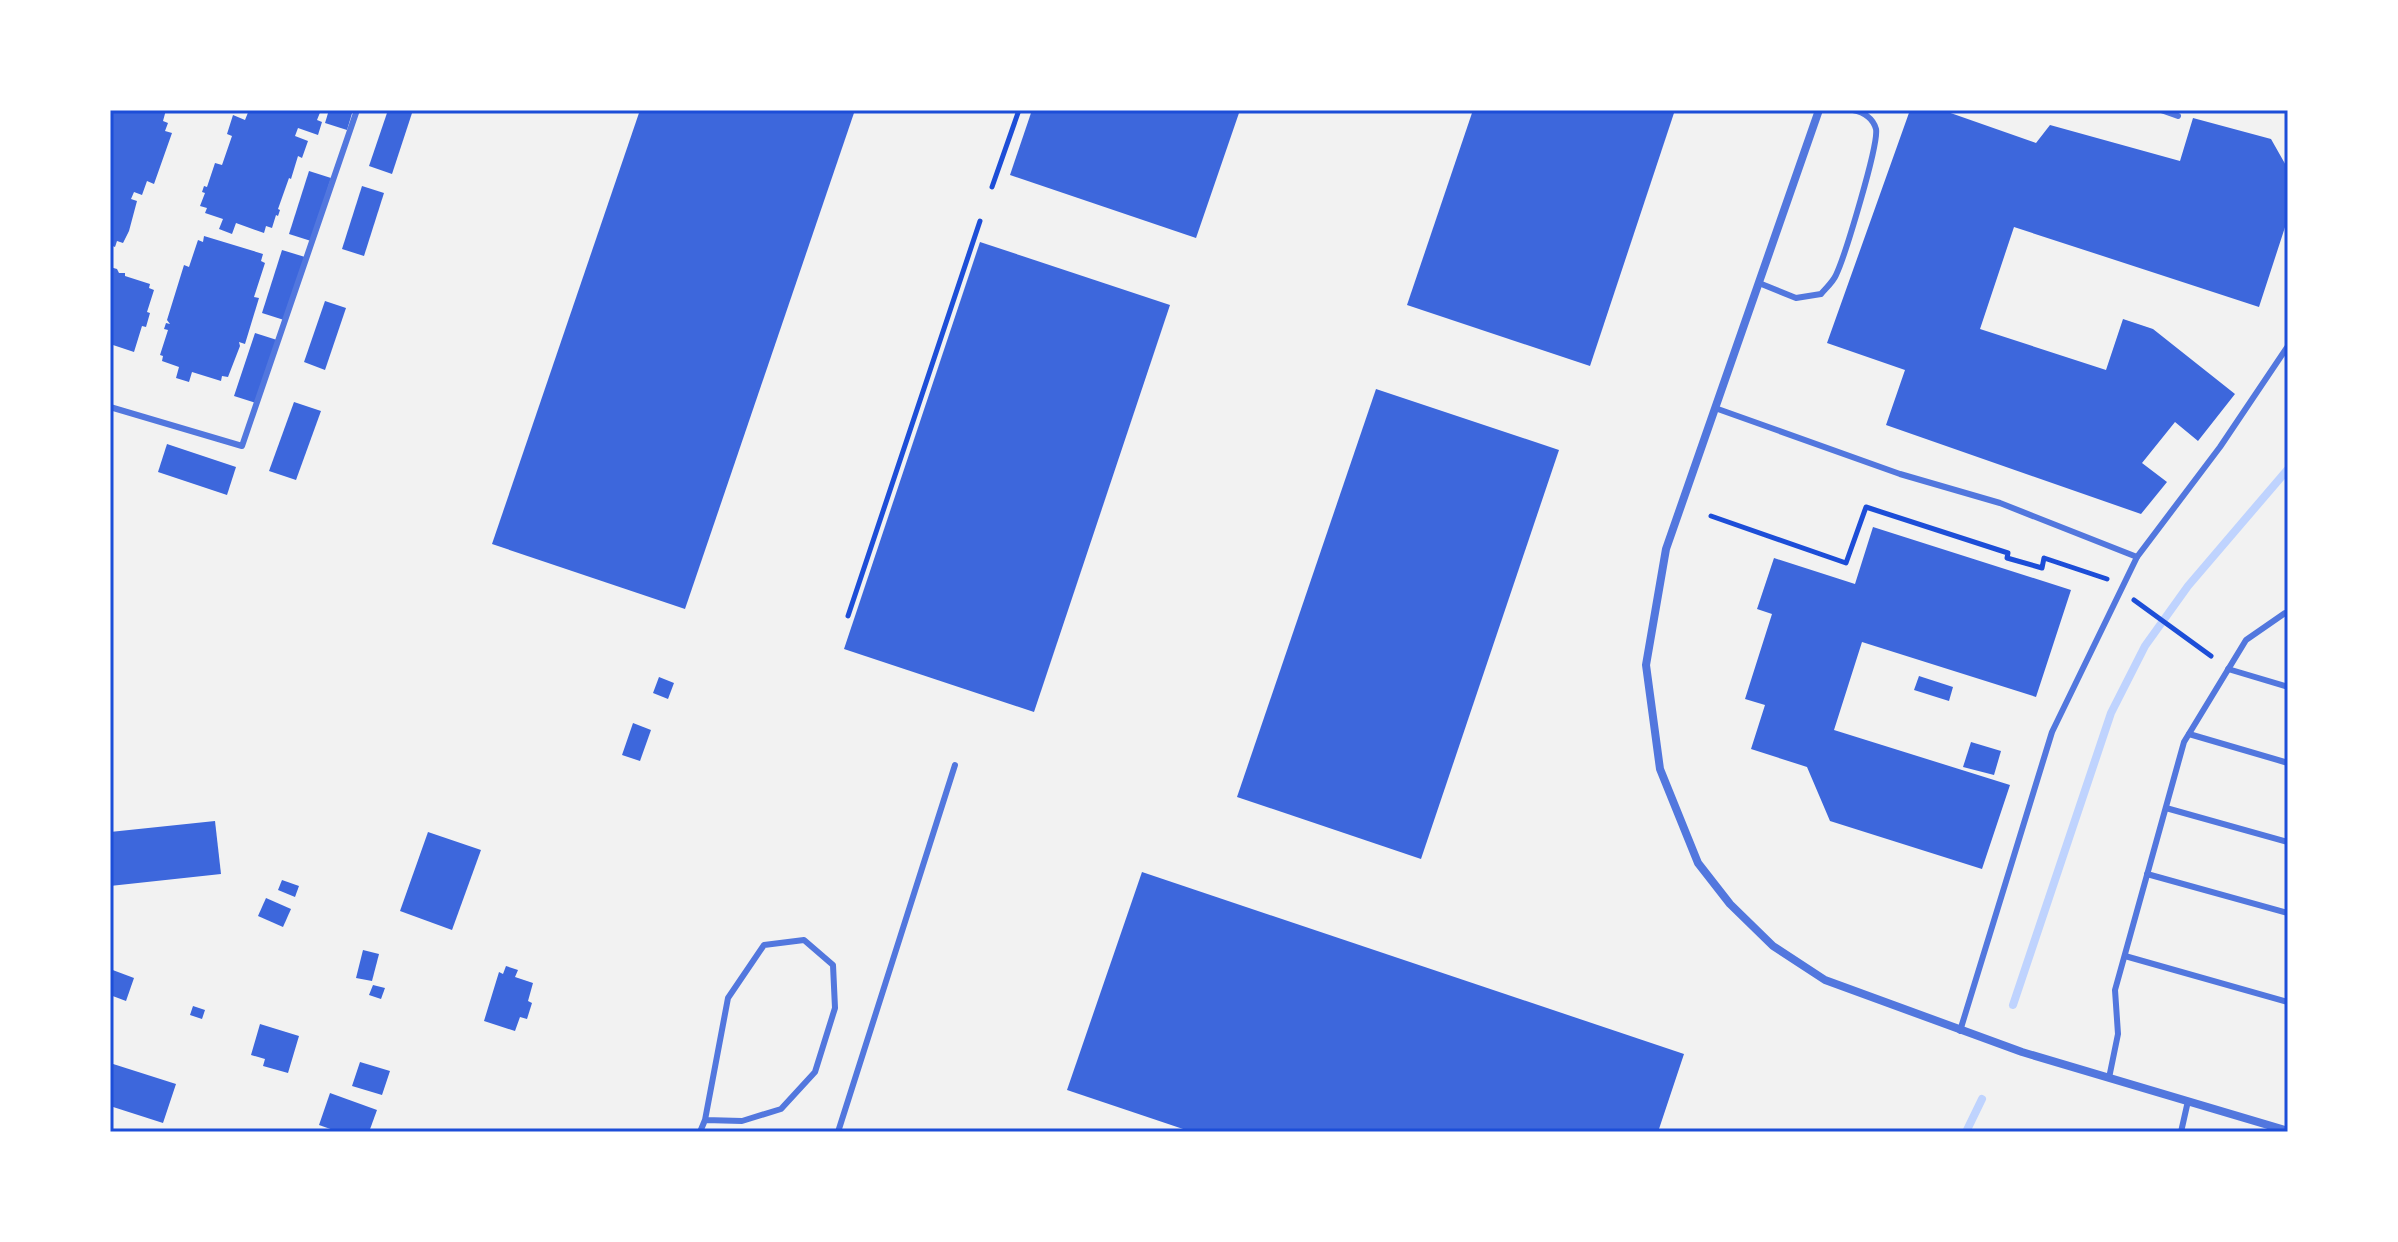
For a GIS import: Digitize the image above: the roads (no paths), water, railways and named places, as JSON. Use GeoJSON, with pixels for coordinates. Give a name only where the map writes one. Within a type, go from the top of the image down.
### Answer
{"type":"FeatureCollection","features":[{"type":"Feature","properties":{"kind":"street"},"geometry":{"type":"LineString","coordinates":[[1819,110],[1666,549],[1646,665],[1660,769],[1698,863],[1730,904],[1773,946],[1825,980],[1960,1031],[2288,1131]]}},
{"type":"Feature","properties":{"kind":"lane"},"geometry":{"type":"LineString","coordinates":[[110,407],[242,446],[357,110]]}},
{"type":"Feature","properties":{"kind":"lane"},"geometry":{"type":"LineString","coordinates":[[1759,283],[1796,298],[1821,294],[1836,277],[1877,132],[1871,119],[1853,110]]}},
{"type":"Feature","properties":{"kind":"lane"},"geometry":{"type":"LineString","coordinates":[[2161,110],[2178,116]]}},
{"type":"Feature","properties":{"kind":"lane"},"geometry":{"type":"LineString","coordinates":[[1960,1031],[2052,732],[2137,557],[2220,447],[2288,346]]}},
{"type":"Feature","properties":{"kind":"lane"},"geometry":{"type":"LineString","coordinates":[[1715,408],[1900,474],[2000,503],[2137,557]]}},
{"type":"Feature","properties":{"kind":"lane"},"geometry":{"type":"LineString","coordinates":[[2109,1078],[2118,1034],[2115,990],[2184,742],[2246,640],[2285,613],[2288,614]]}},
{"type":"Feature","properties":{"kind":"lane"},"geometry":{"type":"LineString","coordinates":[[2228,669],[2288,687]]}},
{"type":"Feature","properties":{"kind":"lane"},"geometry":{"type":"LineString","coordinates":[[2189,734],[2288,763]]}},
{"type":"Feature","properties":{"kind":"lane"},"geometry":{"type":"LineString","coordinates":[[838,1132],[955,765]]}},
{"type":"Feature","properties":{"kind":"lane"},"geometry":{"type":"LineString","coordinates":[[2166,808],[2288,842]]}},
{"type":"Feature","properties":{"kind":"lane"},"geometry":{"type":"LineString","coordinates":[[2147,874],[2288,913]]}},
{"type":"Feature","properties":{"kind":"lane"},"geometry":{"type":"LineString","coordinates":[[700,1132],[705,1120],[728,998],[764,945],[804,940],[833,965],[835,1008],[815,1072],[781,1109],[742,1121],[705,1120]]}},
{"type":"Feature","properties":{"kind":"lane"},"geometry":{"type":"LineString","coordinates":[[2125,956],[2288,1002]]}},
{"type":"Feature","properties":{"kind":"lane"},"geometry":{"type":"LineString","coordinates":[[2181,1132],[2188,1101]]}},
{"type":"Feature","properties":{"kind":"waterway"},"geometry":{"type":"LineString","coordinates":[[2013,1005],[2111,713],[2145,646],[2188,586],[2288,469]]}},
{"type":"Feature","properties":{"kind":"waterway"},"geometry":{"type":"LineString","coordinates":[[1966,1132],[1982,1099]]}}]}
